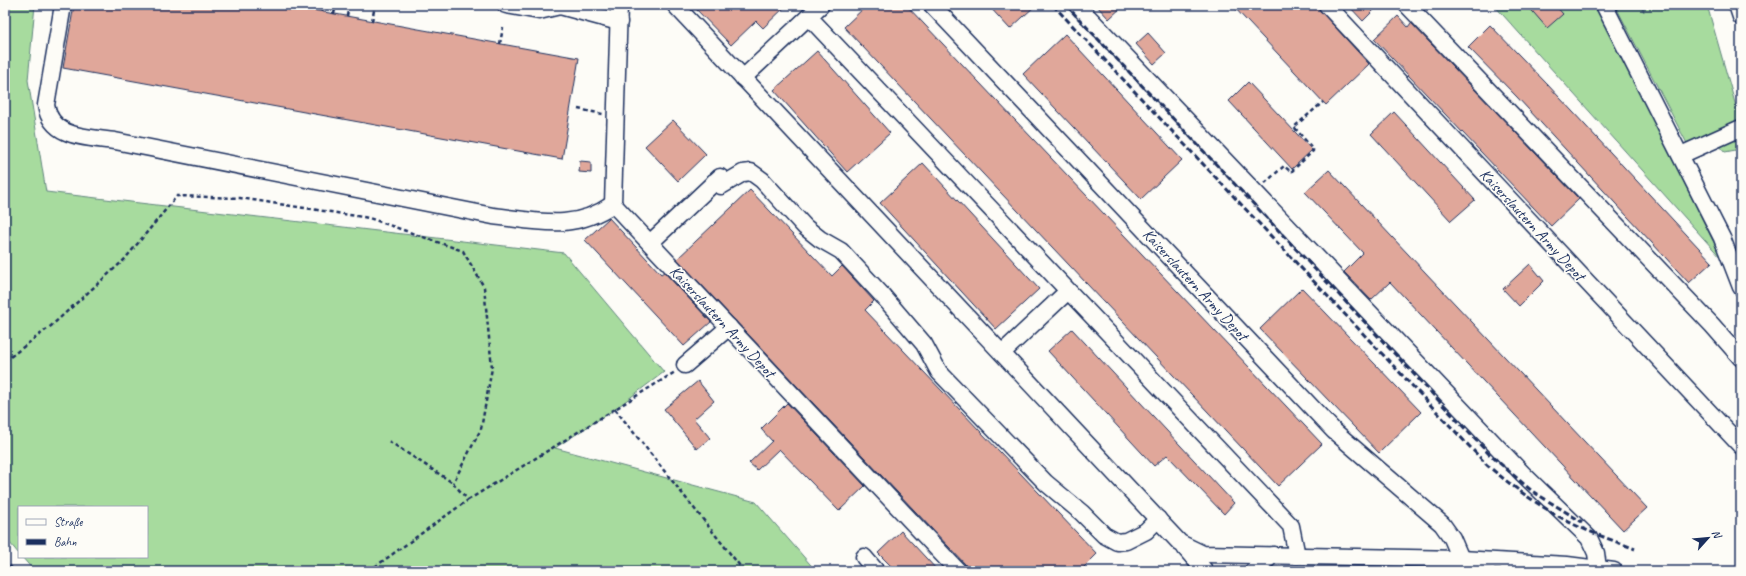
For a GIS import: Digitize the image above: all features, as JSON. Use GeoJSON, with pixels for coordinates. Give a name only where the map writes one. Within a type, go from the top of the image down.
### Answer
{"type":"FeatureCollection","features":[{"type":"Feature","properties":{"kind":"lane"},"geometry":{"type":"LineString","coordinates":[[63,5],[46,97],[47,111],[55,125],[65,132],[493,216],[556,223],[594,216],[613,204],[619,5]]}},
{"type":"Feature","properties":{"kind":"lane"},"geometry":{"type":"LineString","coordinates":[[506,5],[539,11],[560,6],[618,22]]}},
{"type":"Feature","properties":{"kind":"lane"},"geometry":{"type":"LineString","coordinates":[[675,5],[1158,519],[1205,571]]}},
{"type":"Feature","properties":{"kind":"lane"},"geometry":{"type":"LineString","coordinates":[[743,78],[821,5]]}},
{"type":"Feature","properties":{"kind":"lane","name":"Kaiserslautern Army Depot"},"geometry":{"type":"LineString","coordinates":[[932,5],[1334,431],[1442,524],[1452,538],[1461,559]]}},
{"type":"Feature","properties":{"kind":"lane"},"geometry":{"type":"LineString","coordinates":[[1077,5],[1523,474],[1589,538],[1596,553],[1598,568]]}},
{"type":"Feature","properties":{"kind":"lane","name":"Kaiserslautern Army Depot"},"geometry":{"type":"LineString","coordinates":[[1327,5],[1740,445]]}},
{"type":"Feature","properties":{"kind":"lane"},"geometry":{"type":"LineString","coordinates":[[1408,5],[1712,325],[1741,358]]}},
{"type":"Feature","properties":{"kind":"lane"},"geometry":{"type":"LineString","coordinates":[[1604,5],[1722,238],[1741,287]]}},
{"type":"Feature","properties":{"kind":"lane"},"geometry":{"type":"LineString","coordinates":[[1736,5],[1741,17]]}},
{"type":"Feature","properties":{"kind":"lane"},"geometry":{"type":"LineString","coordinates":[[808,16],[1291,526],[1297,556]]}},
{"type":"Feature","properties":{"kind":"lane"},"geometry":{"type":"LineString","coordinates":[[1681,155],[1741,128]]}},
{"type":"Feature","properties":{"kind":"lane"},"geometry":{"type":"LineString","coordinates":[[650,243],[717,180],[721,186],[742,173],[751,172],[762,180],[805,227],[820,239],[841,251],[882,295],[924,344],[939,372],[1046,483],[1082,513],[1104,535],[1117,542],[1126,541],[1146,531],[1158,519]]}},
{"type":"Feature","properties":{"kind":"lane","name":"Kaiserslautern Army Depot"},"geometry":{"type":"LineString","coordinates":[[613,204],[958,571]]}},
{"type":"Feature","properties":{"kind":"lane"},"geometry":{"type":"LineString","coordinates":[[1002,353],[1068,291]]}},
{"type":"Feature","properties":{"kind":"lane"},"geometry":{"type":"LineString","coordinates":[[685,365],[729,327]]}},
{"type":"Feature","properties":{"kind":"lane"},"geometry":{"type":"LineString","coordinates":[[1180,543],[1203,554],[1461,559],[1598,568],[1614,571]]}},
{"type":"Feature","properties":{"kind":"lane"},"geometry":{"type":"LineString","coordinates":[[1253,571],[1273,555]]}},
{"type":"Feature","properties":{"kind":"lane"},"geometry":{"type":"LineString","coordinates":[[864,557],[876,571]]}},
{"type":"Feature","properties":{"kind":"path"},"geometry":{"type":"LineString","coordinates":[[310,10],[311,5]]}},
{"type":"Feature","properties":{"kind":"path"},"geometry":{"type":"LineString","coordinates":[[322,12],[324,5]]}},
{"type":"Feature","properties":{"kind":"path"},"geometry":{"type":"LineString","coordinates":[[334,14],[336,5]]}},
{"type":"Feature","properties":{"kind":"path"},"geometry":{"type":"LineString","coordinates":[[347,16],[349,5]]}},
{"type":"Feature","properties":{"kind":"path"},"geometry":{"type":"LineString","coordinates":[[372,21],[375,5]]}},
{"type":"Feature","properties":{"kind":"path"},"geometry":{"type":"LineString","coordinates":[[500,44],[503,28]]}},
{"type":"Feature","properties":{"kind":"path"},"geometry":{"type":"LineString","coordinates":[[1255,192],[1284,166],[1291,172],[1313,151],[1312,147],[1294,128],[1323,102]]}},
{"type":"Feature","properties":{"kind":"path"},"geometry":{"type":"LineString","coordinates":[[578,109],[615,116]]}},
{"type":"Feature","properties":{"kind":"path"},"geometry":{"type":"LineString","coordinates":[[5,361],[51,326],[124,260],[177,196],[240,198],[369,218],[463,251],[484,287],[492,368],[480,428],[453,483]]}},
{"type":"Feature","properties":{"kind":"path"},"geometry":{"type":"LineString","coordinates":[[369,571],[468,500],[685,365]]}},
{"type":"Feature","properties":{"kind":"path"},"geometry":{"type":"LineString","coordinates":[[615,409],[744,571]]}},
{"type":"Feature","properties":{"kind":"path"},"geometry":{"type":"LineString","coordinates":[[388,440],[453,483],[468,500]]}},
{"type":"Feature","properties":{"kind":"path"},"geometry":{"type":"LineString","coordinates":[[5,560],[14,571]]}},
{"type":"Feature","properties":{"kind":"green space"},"geometry":{"type":"Polygon","coordinates":[[[5,5],[35,5],[28,80],[46,192],[564,253],[664,372],[615,409],[555,448],[756,502],[816,571],[34,571],[23,558],[148,558],[148,506],[18,506],[18,553],[5,537],[5,5]]]}},
{"type":"Feature","properties":{"kind":"green space"},"geometry":{"type":"Polygon","coordinates":[[[1494,5],[1596,5],[1722,259],[1494,5]]]}},
{"type":"Feature","properties":{"kind":"green space"},"geometry":{"type":"Polygon","coordinates":[[[1615,5],[1640,5],[1644,12],[1642,5],[1707,5],[1741,124],[1741,149],[1725,152],[1715,140],[1694,157],[1615,5]]]}},
{"type":"Feature","properties":{"kind":"building"},"geometry":{"type":"Polygon","coordinates":[[[74,5],[285,5],[579,58],[562,159],[63,68],[74,5]]]}},
{"type":"Feature","properties":{"kind":"building"},"geometry":{"type":"Polygon","coordinates":[[[692,5],[787,5],[763,28],[756,21],[731,45],[692,5]]]}},
{"type":"Feature","properties":{"kind":"building"},"geometry":{"type":"Polygon","coordinates":[[[867,5],[906,5],[1322,444],[1278,486],[844,27],[867,5]]]}},
{"type":"Feature","properties":{"kind":"building"},"geometry":{"type":"Polygon","coordinates":[[[988,5],[1036,5],[1010,29],[988,5]]]}},
{"type":"Feature","properties":{"kind":"building"},"geometry":{"type":"Polygon","coordinates":[[[1096,5],[1124,5],[1109,19],[1096,5]]]}},
{"type":"Feature","properties":{"kind":"building"},"geometry":{"type":"Polygon","coordinates":[[[1232,5],[1315,5],[1369,64],[1326,105],[1232,5]]]}},
{"type":"Feature","properties":{"kind":"building"},"geometry":{"type":"Polygon","coordinates":[[[1348,5],[1379,5],[1363,21],[1348,5]]]}},
{"type":"Feature","properties":{"kind":"building"},"geometry":{"type":"Polygon","coordinates":[[[1527,5],[1555,5],[1563,14],[1547,28],[1527,5]]]}},
{"type":"Feature","properties":{"kind":"building"},"geometry":{"type":"Polygon","coordinates":[[[1398,16],[1408,27],[1411,23],[1579,199],[1551,226],[1374,39],[1398,16]]]}},
{"type":"Feature","properties":{"kind":"building"},"geometry":{"type":"Polygon","coordinates":[[[1490,25],[1547,84],[1712,262],[1689,283],[1517,97],[1468,47],[1490,25]]]}},
{"type":"Feature","properties":{"kind":"building"},"geometry":{"type":"Polygon","coordinates":[[[1148,33],[1166,53],[1154,64],[1136,44],[1148,33]]]}},
{"type":"Feature","properties":{"kind":"building"},"geometry":{"type":"Polygon","coordinates":[[[1065,34],[1182,160],[1141,199],[1023,74],[1065,34]]]}},
{"type":"Feature","properties":{"kind":"building"},"geometry":{"type":"Polygon","coordinates":[[[817,51],[890,133],[847,172],[774,90],[817,51]]]}},
{"type":"Feature","properties":{"kind":"building"},"geometry":{"type":"Polygon","coordinates":[[[1248,82],[1312,150],[1292,169],[1229,101],[1248,82]]]}},
{"type":"Feature","properties":{"kind":"building"},"geometry":{"type":"Polygon","coordinates":[[[1394,112],[1475,200],[1451,221],[1371,134],[1394,112]]]}},
{"type":"Feature","properties":{"kind":"building"},"geometry":{"type":"Polygon","coordinates":[[[673,120],[706,154],[678,181],[645,146],[673,120]]]}},
{"type":"Feature","properties":{"kind":"building"},"geometry":{"type":"Polygon","coordinates":[[[580,161],[591,162],[591,173],[579,172],[580,161]]]}},
{"type":"Feature","properties":{"kind":"building"},"geometry":{"type":"Polygon","coordinates":[[[923,163],[1039,289],[996,329],[880,203],[923,163]]]}},
{"type":"Feature","properties":{"kind":"building"},"geometry":{"type":"Polygon","coordinates":[[[1329,170],[1647,508],[1623,530],[1390,282],[1371,300],[1344,272],[1363,253],[1305,192],[1329,170]]]}},
{"type":"Feature","properties":{"kind":"building"},"geometry":{"type":"Polygon","coordinates":[[[750,190],[832,276],[842,266],[874,301],[865,310],[1097,554],[1080,571],[967,571],[965,564],[677,259],[750,190]]]}},
{"type":"Feature","properties":{"kind":"building"},"geometry":{"type":"Polygon","coordinates":[[[609,218],[661,274],[664,272],[711,322],[684,346],[585,240],[609,218]]]}},
{"type":"Feature","properties":{"kind":"building"},"geometry":{"type":"Polygon","coordinates":[[[1530,264],[1544,281],[1519,306],[1503,289],[1530,264]]]}},
{"type":"Feature","properties":{"kind":"building"},"geometry":{"type":"Polygon","coordinates":[[[1302,288],[1421,412],[1379,453],[1260,329],[1302,288]]]}},
{"type":"Feature","properties":{"kind":"building"},"geometry":{"type":"Polygon","coordinates":[[[1072,329],[1234,503],[1224,514],[1167,455],[1154,466],[1048,351],[1072,329]]]}},
{"type":"Feature","properties":{"kind":"building"},"geometry":{"type":"Polygon","coordinates":[[[698,381],[714,401],[694,419],[710,438],[697,449],[664,409],[698,381]]]}},
{"type":"Feature","properties":{"kind":"building"},"geometry":{"type":"Polygon","coordinates":[[[787,403],[865,486],[839,511],[779,449],[757,470],[749,463],[772,441],[761,429],[787,403]]]}},
{"type":"Feature","properties":{"kind":"building"},"geometry":{"type":"Polygon","coordinates":[[[901,531],[938,571],[896,571],[878,553],[901,531]]]}},
{"type":"Feature","properties":{"kind":"railway"},"geometry":{"type":"LineString","coordinates":[[1053,5],[1487,465],[1529,498],[1563,519],[1635,549]]}},
{"type":"Feature","properties":{"kind":"railway"},"geometry":{"type":"LineString","coordinates":[[1066,5],[1489,454],[1532,491],[1582,522]]}}]}
